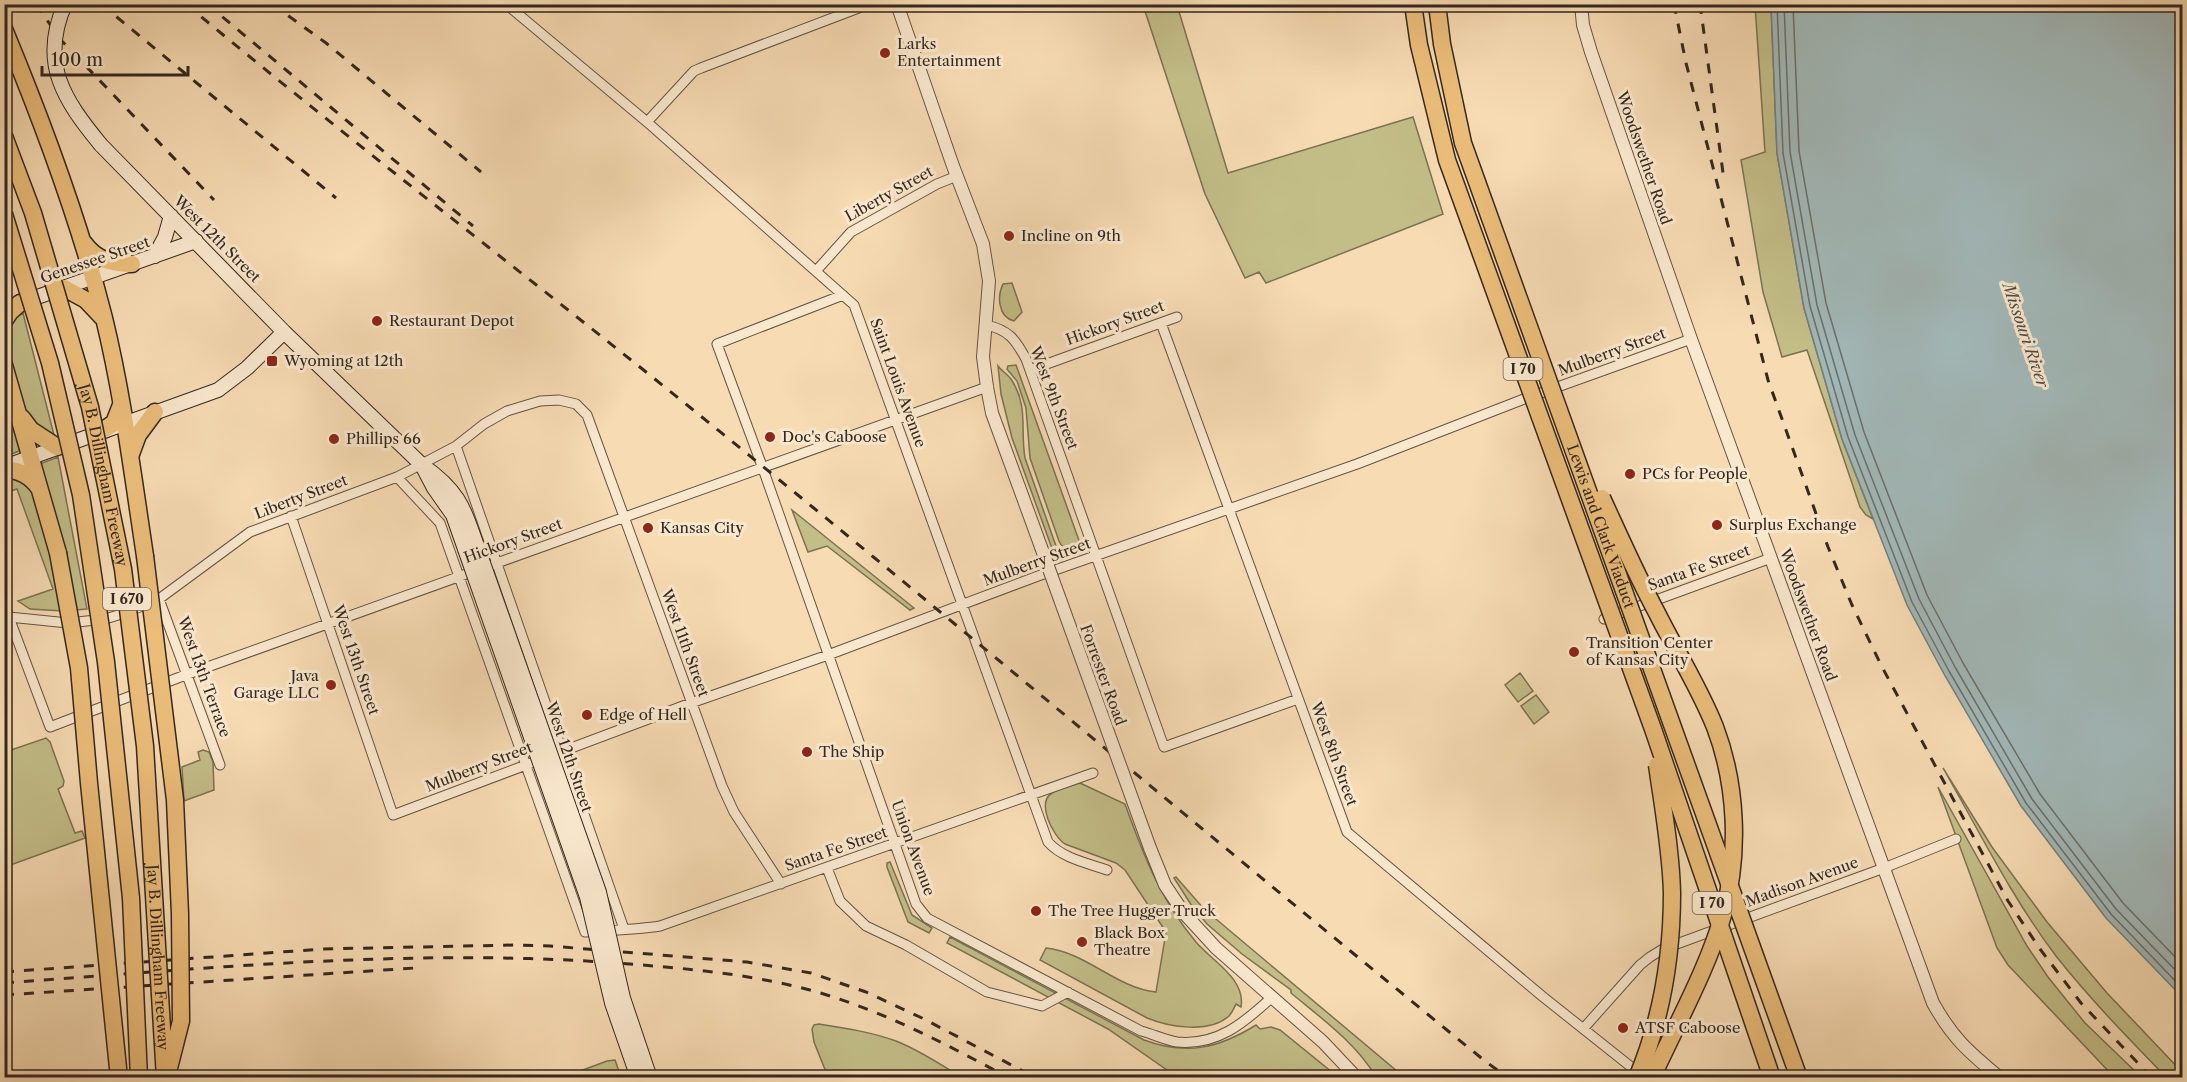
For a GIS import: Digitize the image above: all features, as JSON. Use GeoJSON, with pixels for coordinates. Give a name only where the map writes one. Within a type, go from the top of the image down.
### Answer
{"type":"FeatureCollection","features":[{"type":"Feature","properties":{"kind":"highway","name":"Lewis and Clark Viaduct"},"geometry":{"type":"LineString","coordinates":[[1413,4],[1421,57],[1447,160],[1653,729]]}},
{"type":"Feature","properties":{"kind":"highway","name":"Lewis and Clark Viaduct"},"geometry":{"type":"LineString","coordinates":[[1437,4],[1442,44],[1463,143],[1799,1077]]}},
{"type":"Feature","properties":{"kind":"highway"},"geometry":{"type":"LineString","coordinates":[[4,29],[42,121],[93,278],[121,405],[146,556],[175,800],[180,914],[181,1021],[166,1077]]}},
{"type":"Feature","properties":{"kind":"highway","name":"Jay B. Dillingham Freeway"},"geometry":{"type":"LineString","coordinates":[[4,136],[33,213],[90,407],[123,569],[145,746],[166,1077]]}},
{"type":"Feature","properties":{"kind":"highway","name":"Jay B. Dillingham Freeway"},"geometry":{"type":"LineString","coordinates":[[4,214],[50,363],[81,495],[106,662],[131,898],[139,1077]]}},
{"type":"Feature","properties":{"kind":"highway"},"geometry":{"type":"LineString","coordinates":[[80,239],[90,252],[102,259],[118,264],[132,264]]}},
{"type":"Feature","properties":{"kind":"highway"},"geometry":{"type":"LineString","coordinates":[[64,288],[86,300],[104,320]]}},
{"type":"Feature","properties":{"kind":"highway"},"geometry":{"type":"LineString","coordinates":[[4,321],[12,306]]}},
{"type":"Feature","properties":{"kind":"highway"},"geometry":{"type":"LineString","coordinates":[[4,365],[58,553],[79,668],[119,1077]]}},
{"type":"Feature","properties":{"kind":"highway"},"geometry":{"type":"LineString","coordinates":[[1557,403],[1642,584],[1700,693],[1724,754],[1730,786],[1733,823],[1732,868],[1723,915],[1701,972],[1652,1077]]}},
{"type":"Feature","properties":{"kind":"highway"},"geometry":{"type":"LineString","coordinates":[[105,429],[114,423],[121,405]]}},
{"type":"Feature","properties":{"kind":"highway"},"geometry":{"type":"LineString","coordinates":[[130,458],[138,435],[155,412]]}},
{"type":"Feature","properties":{"kind":"highway"},"geometry":{"type":"LineString","coordinates":[[19,414],[31,430],[57,447]]}},
{"type":"Feature","properties":{"kind":"highway"},"geometry":{"type":"LineString","coordinates":[[4,468],[23,473],[34,481],[40,491]]}},
{"type":"Feature","properties":{"kind":"highway"},"geometry":{"type":"LineString","coordinates":[[1637,1077],[1655,1028],[1670,959],[1672,892],[1653,729]]}},
{"type":"Feature","properties":{"kind":"highway","name":"I 70"},"geometry":{"type":"LineString","coordinates":[[1653,729],[1772,1077]]}},
{"type":"Feature","properties":{"kind":"main road","name":"West 12th Street"},"geometry":{"type":"LineString","coordinates":[[65,4],[59,19],[54,60],[62,90],[79,119],[101,145],[284,332],[422,465],[471,547],[599,892],[623,998],[650,1077]]}},
{"type":"Feature","properties":{"kind":"main road"},"geometry":{"type":"LineString","coordinates":[[155,256],[165,237],[171,216]]}},
{"type":"Feature","properties":{"kind":"main road","name":"Genessee Street"},"geometry":{"type":"LineString","coordinates":[[12,306],[196,241]]}},
{"type":"Feature","properties":{"kind":"main road"},"geometry":{"type":"LineString","coordinates":[[4,468],[124,422],[218,390],[247,368],[284,332]]}},
{"type":"Feature","properties":{"kind":"main road","name":"West 12th Street"},"geometry":{"type":"LineString","coordinates":[[471,547],[587,897],[612,1003],[638,1077]]}},
{"type":"Feature","properties":{"kind":"street","name":"Saint Louis Avenue"},"geometry":{"type":"LineString","coordinates":[[506,4],[647,122],[854,305],[1048,842],[1064,855],[1107,870]]}},
{"type":"Feature","properties":{"kind":"street"},"geometry":{"type":"LineString","coordinates":[[647,122],[694,71],[869,4]]}},
{"type":"Feature","properties":{"kind":"street"},"geometry":{"type":"LineString","coordinates":[[897,4],[983,244],[989,281],[986,325]]}},
{"type":"Feature","properties":{"kind":"street","name":"Woodswether Road"},"geometry":{"type":"LineString","coordinates":[[1581,4],[1583,25],[1591,52],[1691,339],[1934,1003],[1947,1028],[1965,1049],[2000,1077]]}},
{"type":"Feature","properties":{"kind":"street","name":"Liberty Street"},"geometry":{"type":"LineString","coordinates":[[816,271],[851,232],[918,194],[957,176]]}},
{"type":"Feature","properties":{"kind":"street","name":"Union Avenue"},"geometry":{"type":"LineString","coordinates":[[843,295],[717,344],[916,904],[927,918],[1141,1031],[1176,1042],[1200,1041],[1221,1036],[1242,1024],[1271,998]]}},
{"type":"Feature","properties":{"kind":"street","name":"Hickory Street"},"geometry":{"type":"LineString","coordinates":[[1030,370],[1177,317]]}},
{"type":"Feature","properties":{"kind":"street","name":"West 8th Street"},"geometry":{"type":"LineString","coordinates":[[1161,323],[1347,832],[1644,1077]]}},
{"type":"Feature","properties":{"kind":"street","name":"West 9th Street"},"geometry":{"type":"LineString","coordinates":[[986,325],[1003,329],[1016,341],[1030,370],[1164,747],[1298,699]]}},
{"type":"Feature","properties":{"kind":"street","name":"Forrester Road"},"geometry":{"type":"LineString","coordinates":[[986,325],[983,357],[992,413],[1165,885],[1183,912],[1216,948],[1271,998]]}},
{"type":"Feature","properties":{"kind":"street","name":"Mulberry Street"},"geometry":{"type":"LineString","coordinates":[[393,815],[1038,576],[1228,510],[1691,339]]}},
{"type":"Feature","properties":{"kind":"street","name":"Hickory Street"},"geometry":{"type":"LineString","coordinates":[[7,618],[50,727],[327,623],[987,387]]}},
{"type":"Feature","properties":{"kind":"street","name":"Liberty Street"},"geometry":{"type":"LineString","coordinates":[[7,618],[68,623],[105,619],[125,613],[159,599],[250,532],[398,477],[456,446],[484,424],[507,411],[540,401],[558,400],[576,404]]}},
{"type":"Feature","properties":{"kind":"street","name":"West 11th Street"},"geometry":{"type":"LineString","coordinates":[[576,404],[586,415],[691,704],[734,812],[781,884]]}},
{"type":"Feature","properties":{"kind":"street","name":"West 12th Street"},"geometry":{"type":"LineString","coordinates":[[456,446],[624,929]]}},
{"type":"Feature","properties":{"kind":"street"},"geometry":{"type":"LineString","coordinates":[[398,477],[440,523],[526,765]]}},
{"type":"Feature","properties":{"kind":"street","name":"West 13th Street"},"geometry":{"type":"LineString","coordinates":[[291,516],[393,815]]}},
{"type":"Feature","properties":{"kind":"street","name":"Santa Fe Street"},"geometry":{"type":"LineString","coordinates":[[1604,619],[1771,558]]}},
{"type":"Feature","properties":{"kind":"street"},"geometry":{"type":"LineString","coordinates":[[478,570],[541,746]]}},
{"type":"Feature","properties":{"kind":"street","name":"West 13th Terrace"},"geometry":{"type":"LineString","coordinates":[[159,599],[220,765]]}},
{"type":"Feature","properties":{"kind":"street"},"geometry":{"type":"LineString","coordinates":[[4,604],[7,618]]}},
{"type":"Feature","properties":{"kind":"street","name":"Santa Fe Street"},"geometry":{"type":"LineString","coordinates":[[526,765],[585,932],[636,930],[660,926],[1093,773]]}},
{"type":"Feature","properties":{"kind":"street","name":"Madison Avenue"},"geometry":{"type":"LineString","coordinates":[[1583,1029],[1650,957],[1698,936],[1884,868],[1956,839]]}},
{"type":"Feature","properties":{"kind":"street"},"geometry":{"type":"LineString","coordinates":[[827,868],[840,901],[866,926],[906,945],[987,992],[1042,1006],[1068,992]]}},
{"type":"Feature","properties":{"kind":"street"},"geometry":{"type":"LineString","coordinates":[[1271,998],[1323,1042],[1357,1077]]}},
{"type":"Feature","properties":{"kind":"shaded area"},"geometry":{"type":"Polygon","coordinates":[[[1143,5],[1177,5],[1228,173],[1413,117],[1443,214],[1266,283],[1259,272],[1245,278],[1205,194],[1143,5]]]}},
{"type":"Feature","properties":{"kind":"shaded area"},"geometry":{"type":"Polygon","coordinates":[[[1755,5],[1771,5],[1777,153],[1804,308],[1842,439],[1873,519],[1866,515],[1860,507],[1807,350],[1782,357],[1763,292],[1741,160],[1765,152],[1755,5]]]}},
{"type":"Feature","properties":{"kind":"shaded area"},"geometry":{"type":"Polygon","coordinates":[[[1012,283],[1022,312],[1014,321],[1005,315],[1000,306],[1003,284],[1012,283]]]}},
{"type":"Feature","properties":{"kind":"shaded area"},"geometry":{"type":"Polygon","coordinates":[[[23,313],[54,435],[33,423],[25,412],[15,387],[5,349],[8,328],[14,319],[23,313]]]}},
{"type":"Feature","properties":{"kind":"shaded area"},"geometry":{"type":"Polygon","coordinates":[[[1016,365],[1081,546],[1066,548],[1059,541],[1030,458],[1026,408],[1017,381],[1007,369],[1008,366],[1016,365]]]}},
{"type":"Feature","properties":{"kind":"shaded area"},"geometry":{"type":"Polygon","coordinates":[[[998,366],[1011,379],[1020,399],[1025,458],[1056,546],[1054,554],[1012,438],[1001,394],[998,366]]]}},
{"type":"Feature","properties":{"kind":"shaded area"},"geometry":{"type":"Polygon","coordinates":[[[4,382],[22,450],[6,456],[4,453],[4,382]]]}},
{"type":"Feature","properties":{"kind":"shaded area"},"geometry":{"type":"Polygon","coordinates":[[[58,457],[87,609],[75,610],[40,466],[58,457]]]}},
{"type":"Feature","properties":{"kind":"shaded area"},"geometry":{"type":"Polygon","coordinates":[[[5,475],[31,487],[50,550],[62,611],[30,609],[18,601],[53,589],[17,489],[5,493],[5,475]]]}},
{"type":"Feature","properties":{"kind":"shaded area"},"geometry":{"type":"Polygon","coordinates":[[[792,510],[914,608],[910,610],[827,546],[808,552],[792,510]]]}},
{"type":"Feature","properties":{"kind":"shaded area"},"geometry":{"type":"Polygon","coordinates":[[[1520,673],[1533,691],[1518,702],[1505,685],[1520,673]]]}},
{"type":"Feature","properties":{"kind":"shaded area"},"geometry":{"type":"Polygon","coordinates":[[[1536,695],[1549,712],[1534,724],[1521,706],[1536,695]]]}},
{"type":"Feature","properties":{"kind":"shaded area"},"geometry":{"type":"Polygon","coordinates":[[[46,738],[50,742],[64,781],[63,786],[58,789],[75,833],[82,831],[85,838],[5,867],[5,752],[46,738]]]}},
{"type":"Feature","properties":{"kind":"shaded area"},"geometry":{"type":"Polygon","coordinates":[[[203,750],[209,752],[213,762],[214,790],[184,801],[182,767],[200,760],[198,752],[203,750]]]}},
{"type":"Feature","properties":{"kind":"shaded area"},"geometry":{"type":"Polygon","coordinates":[[[1943,768],[1992,847],[2047,922],[2107,993],[2182,1072],[2182,1077],[2166,1077],[2123,1033],[2056,956],[2010,888],[1943,768]]]}},
{"type":"Feature","properties":{"kind":"shaded area"},"geometry":{"type":"Polygon","coordinates":[[[1080,783],[1125,804],[1146,859],[1163,894],[1196,942],[1233,979],[1241,997],[1241,1007],[1236,1004],[1230,1015],[1221,1022],[1189,1027],[1147,1018],[1040,960],[1046,948],[1061,951],[1128,984],[1156,992],[1166,932],[1125,870],[1116,863],[1065,844],[1051,827],[1048,819],[1047,798],[1058,790],[1080,783]]]}},
{"type":"Feature","properties":{"kind":"shaded area"},"geometry":{"type":"Polygon","coordinates":[[[1938,787],[2027,946],[2048,977],[2085,1023],[2141,1077],[2114,1077],[2008,965],[1997,948],[1938,787]]]}},
{"type":"Feature","properties":{"kind":"shaded area"},"geometry":{"type":"Polygon","coordinates":[[[890,862],[912,915],[932,928],[929,933],[908,922],[887,867],[887,863],[890,862]]]}},
{"type":"Feature","properties":{"kind":"shaded area"},"geometry":{"type":"Polygon","coordinates":[[[1176,877],[1204,909],[1404,1077],[1376,1077],[1358,1053],[1291,993],[1291,990],[1242,954],[1207,924],[1190,903],[1174,878],[1176,877]]]}},
{"type":"Feature","properties":{"kind":"shaded area"},"geometry":{"type":"Polygon","coordinates":[[[950,937],[1144,1040],[1174,1048],[1202,1047],[1229,1039],[1256,1025],[1260,1029],[1271,1027],[1280,1030],[1338,1077],[1177,1077],[1108,1029],[947,943],[950,937]]]}},
{"type":"Feature","properties":{"kind":"shaded area"},"geometry":{"type":"Polygon","coordinates":[[[819,1024],[896,1041],[961,1077],[828,1077],[814,1042],[812,1029],[814,1025],[819,1024]]]}},
{"type":"Feature","properties":{"kind":"shaded area"},"geometry":{"type":"Polygon","coordinates":[[[615,1060],[621,1077],[564,1077],[607,1061],[615,1060]]]}},
{"type":"Feature","properties":{"kind":"water","name":"Missouri River"},"geometry":{"type":"Polygon","coordinates":[[[1771,5],[2182,5],[2182,997],[2106,918],[2021,806],[1944,674],[1907,605],[1842,439],[1804,308],[1777,153],[1771,5]]]}},
{"type":"Feature","properties":{"kind":"railway"},"geometry":{"type":"LineString","coordinates":[[36,4],[60,39],[214,200]]}},
{"type":"Feature","properties":{"kind":"railway"},"geometry":{"type":"LineString","coordinates":[[101,4],[336,198]]}},
{"type":"Feature","properties":{"kind":"railway"},"geometry":{"type":"LineString","coordinates":[[186,4],[311,107],[692,409],[1385,980],[1508,1078]]}},
{"type":"Feature","properties":{"kind":"railway"},"geometry":{"type":"LineString","coordinates":[[207,4],[473,226]]}},
{"type":"Feature","properties":{"kind":"railway"},"geometry":{"type":"LineString","coordinates":[[272,4],[326,43],[481,172]]}},
{"type":"Feature","properties":{"kind":"railway"},"geometry":{"type":"LineString","coordinates":[[345,4],[352,11]]}},
{"type":"Feature","properties":{"kind":"railway"},"geometry":{"type":"LineString","coordinates":[[1674,4],[1686,63],[1768,380],[1828,547],[1852,605],[1881,665],[2008,901],[2040,949],[2081,1003],[2152,1078]]}},
{"type":"Feature","properties":{"kind":"railway"},"geometry":{"type":"LineString","coordinates":[[1700,4],[1724,180]]}},
{"type":"Feature","properties":{"kind":"railway"},"geometry":{"type":"LineString","coordinates":[[4,972],[323,949],[514,945],[747,962],[811,973],[866,992],[922,1018],[1036,1078]]}},
{"type":"Feature","properties":{"kind":"railway"},"geometry":{"type":"LineString","coordinates":[[4,983],[234,966],[387,959],[540,959],[665,967],[783,983],[833,997],[885,1016],[1009,1078]]}},
{"type":"Feature","properties":{"kind":"railway"},"geometry":{"type":"LineString","coordinates":[[4,995],[415,968]]}},
{"type":"Feature","properties":{"kind":"place","name":"Larks Entertainment"},"geometry":{"type":"Point","coordinates":[885,53]}},
{"type":"Feature","properties":{"kind":"place","name":"Incline on 9th"},"geometry":{"type":"Point","coordinates":[1009,236]}},
{"type":"Feature","properties":{"kind":"place","name":"Restaurant Depot"},"geometry":{"type":"Point","coordinates":[377,321]}},
{"type":"Feature","properties":{"kind":"place","name":"Wyoming at 12th"},"geometry":{"type":"Point","coordinates":[272,361]}},
{"type":"Feature","properties":{"kind":"place","name":"Doc's Caboose"},"geometry":{"type":"Point","coordinates":[770,437]}},
{"type":"Feature","properties":{"kind":"place","name":"Phillips 66"},"geometry":{"type":"Point","coordinates":[334,439]}},
{"type":"Feature","properties":{"kind":"place","name":"PCs for People"},"geometry":{"type":"Point","coordinates":[1630,474]}},
{"type":"Feature","properties":{"kind":"place","name":"Surplus Exchange"},"geometry":{"type":"Point","coordinates":[1717,525]}},
{"type":"Feature","properties":{"kind":"place","name":"Kansas City"},"geometry":{"type":"Point","coordinates":[648,528]}},
{"type":"Feature","properties":{"kind":"place","name":"Transition Center of Kansas City"},"geometry":{"type":"Point","coordinates":[1574,652]}},
{"type":"Feature","properties":{"kind":"place","name":"Java Garage LLC"},"geometry":{"type":"Point","coordinates":[331,685]}},
{"type":"Feature","properties":{"kind":"place","name":"Edge of Hell"},"geometry":{"type":"Point","coordinates":[587,715]}},
{"type":"Feature","properties":{"kind":"place","name":"The Ship"},"geometry":{"type":"Point","coordinates":[807,752]}},
{"type":"Feature","properties":{"kind":"place","name":"The Tree Hugger Truck"},"geometry":{"type":"Point","coordinates":[1036,911]}},
{"type":"Feature","properties":{"kind":"place","name":"Black Box Theatre"},"geometry":{"type":"Point","coordinates":[1082,942]}},
{"type":"Feature","properties":{"kind":"place","name":"ATSF Caboose"},"geometry":{"type":"Point","coordinates":[1623,1028]}}]}
